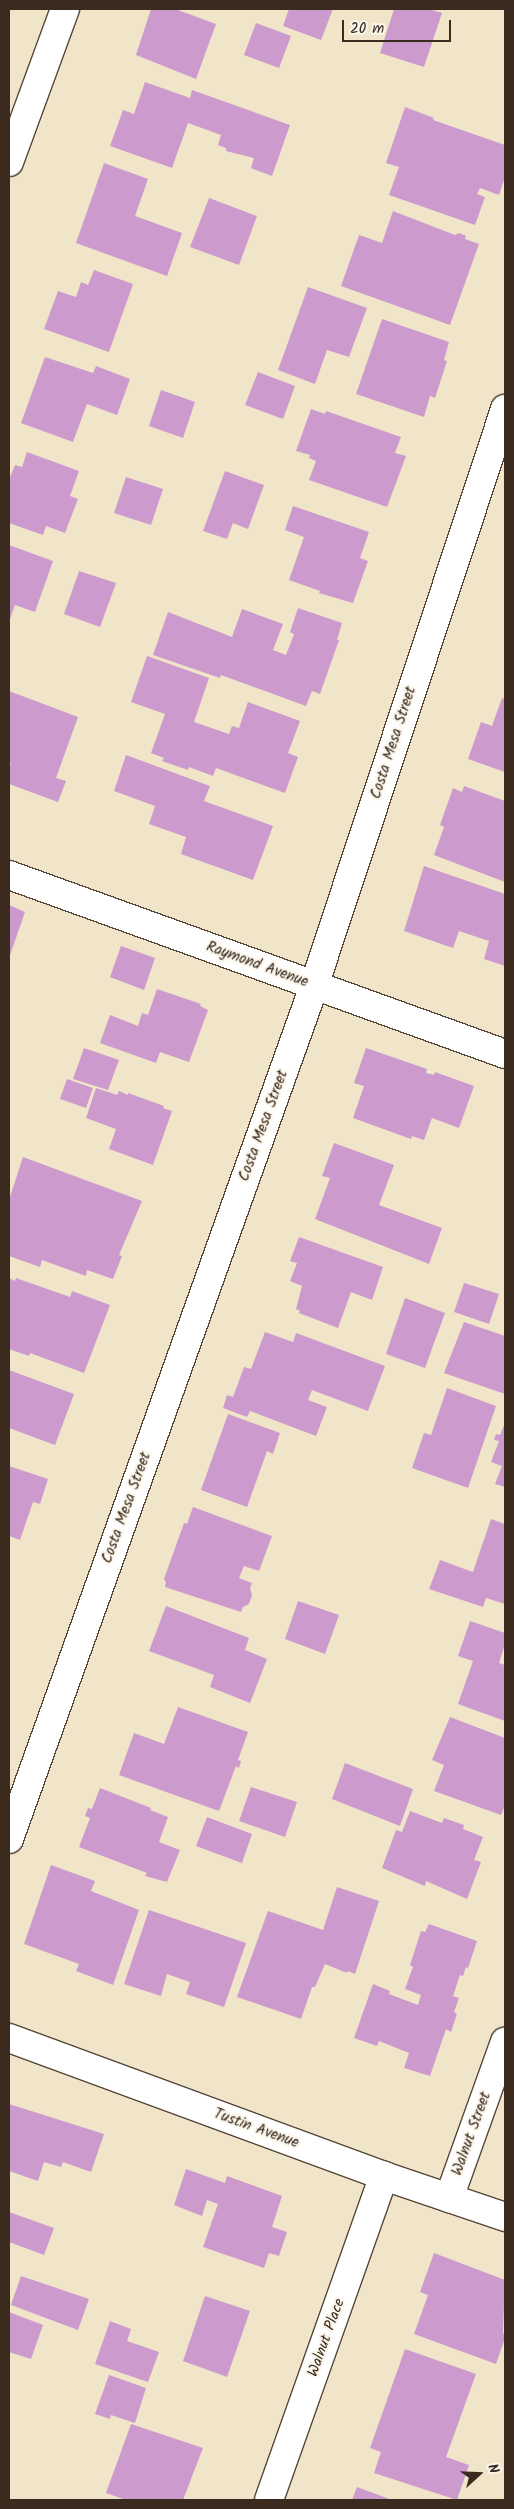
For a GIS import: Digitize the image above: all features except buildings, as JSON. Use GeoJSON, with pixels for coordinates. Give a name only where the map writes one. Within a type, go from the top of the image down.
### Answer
{"type":"FeatureCollection","features":[{"type":"Feature","properties":{"kind":"street"},"geometry":{"type":"LineString","coordinates":[[9,162],[65,9]]}},
{"type":"Feature","properties":{"kind":"street","name":"Costa Mesa Street"},"geometry":{"type":"LineString","coordinates":[[9,1839],[314,986],[505,409]]}},
{"type":"Feature","properties":{"kind":"street","name":"Raymond Avenue"},"geometry":{"type":"LineString","coordinates":[[9,876],[505,1054]]}},
{"type":"Feature","properties":{"kind":"street","name":"Tustin Avenue"},"geometry":{"type":"LineString","coordinates":[[9,2038],[384,2176],[505,2216]]}},
{"type":"Feature","properties":{"kind":"street","name":"Walnut Street"},"geometry":{"type":"LineString","coordinates":[[449,2198],[505,2042]]}},
{"type":"Feature","properties":{"kind":"street","name":"Walnut Place"},"geometry":{"type":"LineString","coordinates":[[269,2500],[384,2176]]}}]}
